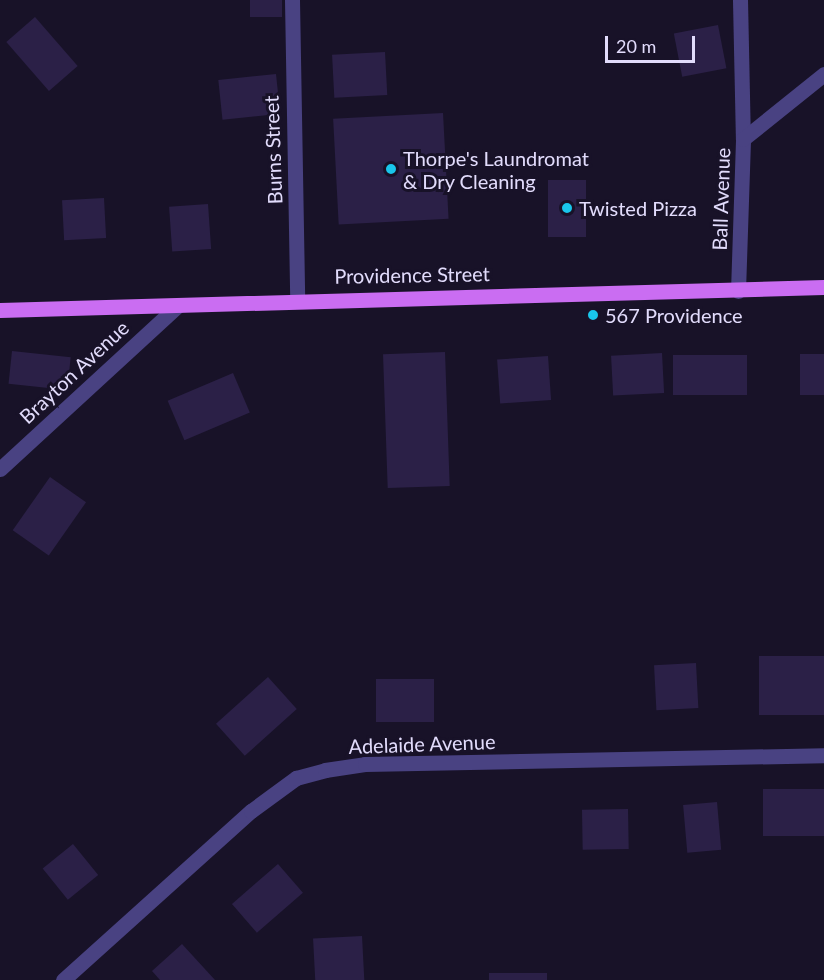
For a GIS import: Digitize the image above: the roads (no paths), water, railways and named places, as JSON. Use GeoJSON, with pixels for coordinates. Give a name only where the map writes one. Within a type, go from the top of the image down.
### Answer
{"type":"FeatureCollection","features":[{"type":"Feature","properties":{"kind":"main road","name":"Providence Street"},"geometry":{"type":"LineString","coordinates":[[0,310],[177,306],[297,299],[738,291],[824,287]]}},
{"type":"Feature","properties":{"kind":"street","name":"Burns Street"},"geometry":{"type":"LineString","coordinates":[[292,0],[297,299]]}},
{"type":"Feature","properties":{"kind":"street"},"geometry":{"type":"LineString","coordinates":[[740,0],[743,139]]}},
{"type":"Feature","properties":{"kind":"street","name":"Ball Avenue"},"geometry":{"type":"LineString","coordinates":[[738,291],[743,139],[824,74]]}},
{"type":"Feature","properties":{"kind":"street","name":"Brayton Avenue"},"geometry":{"type":"LineString","coordinates":[[0,469],[177,306]]}},
{"type":"Feature","properties":{"kind":"street","name":"Adelaide Avenue"},"geometry":{"type":"LineString","coordinates":[[63,980],[251,811],[296,778],[326,770],[365,764],[824,756]]}},
{"type":"Feature","properties":{"kind":"place","name":"Thorpe's Laundromat & Dry Cleaning"},"geometry":{"type":"Point","coordinates":[391,169]}},
{"type":"Feature","properties":{"kind":"place","name":"Twisted Pizza"},"geometry":{"type":"Point","coordinates":[567,208]}},
{"type":"Feature","properties":{"kind":"place","name":"567 Providence"},"geometry":{"type":"Point","coordinates":[593,315]}}]}
